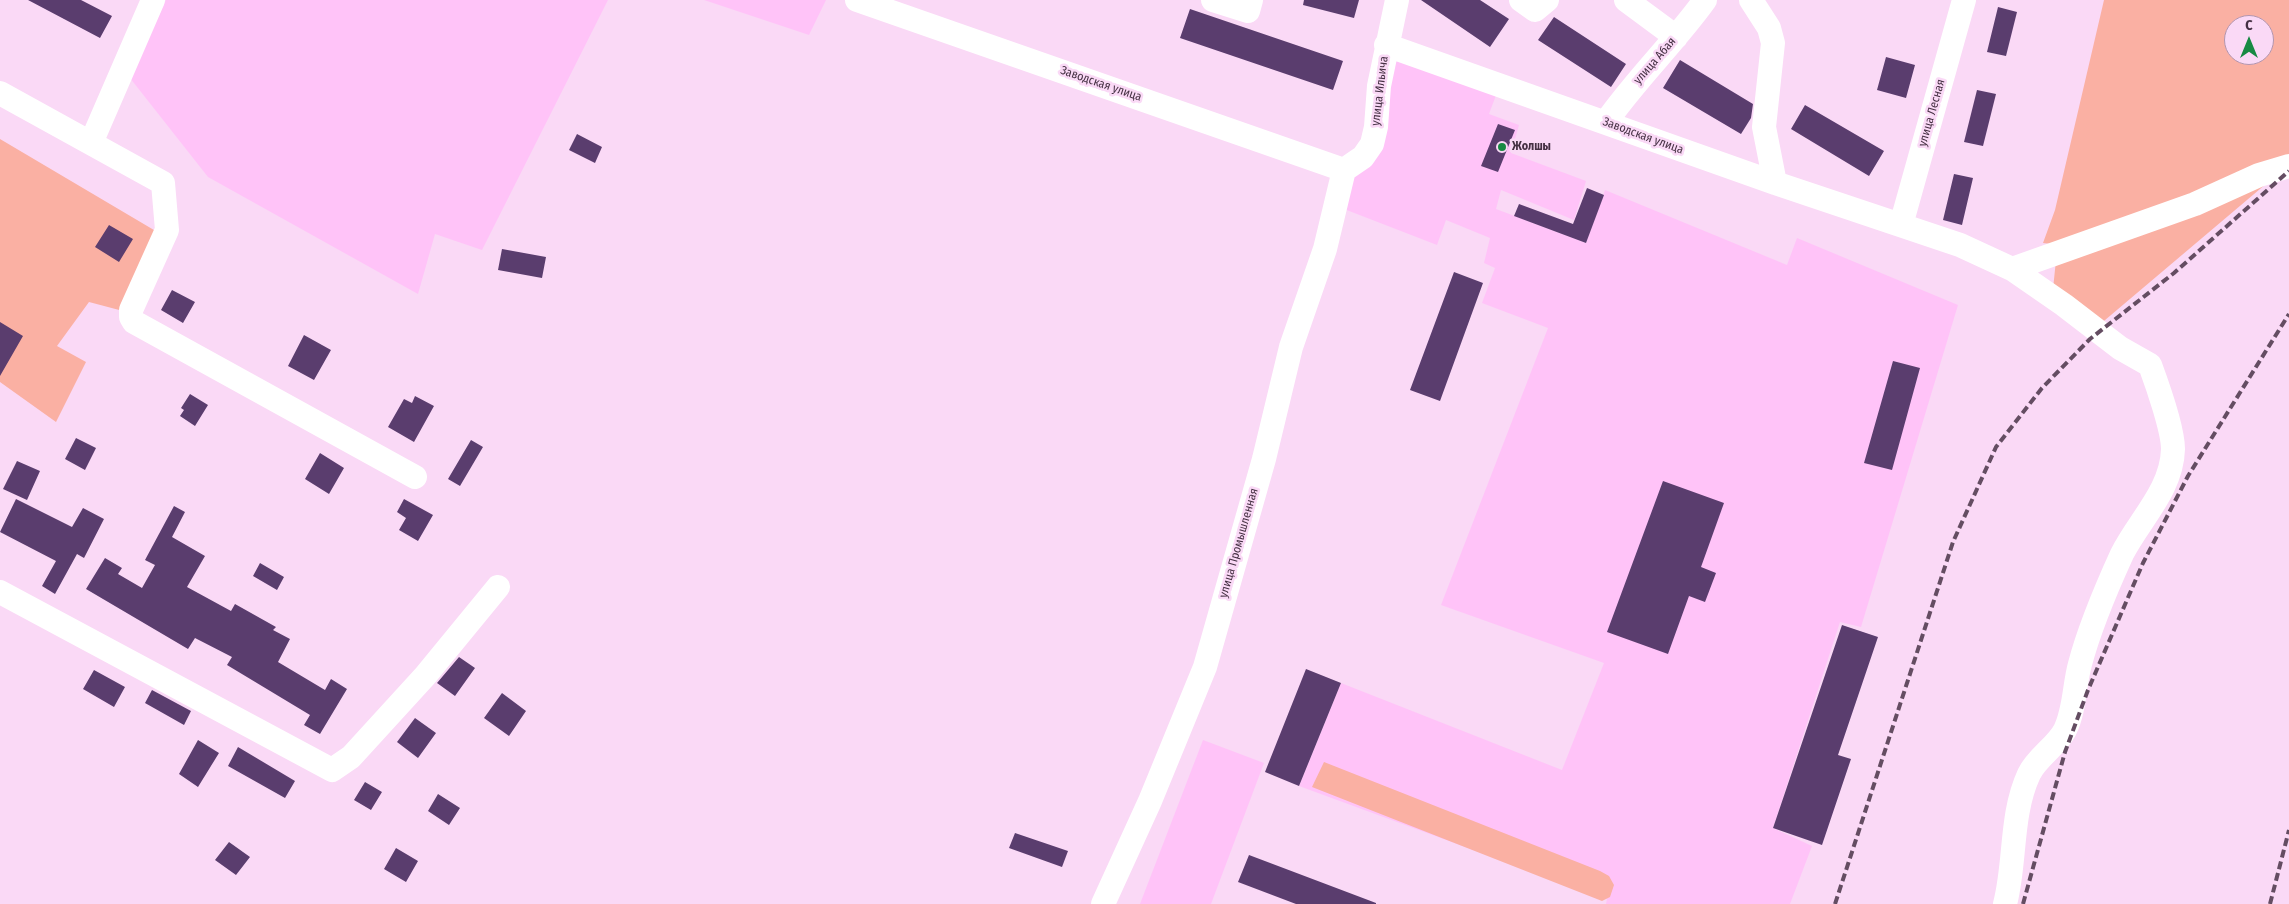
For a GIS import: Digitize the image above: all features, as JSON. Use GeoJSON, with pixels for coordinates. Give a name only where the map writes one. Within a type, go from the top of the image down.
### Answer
{"type":"FeatureCollection","features":[{"type":"Feature","properties":{"kind":"street"},"geometry":{"type":"LineString","coordinates":[[91,143],[153,0]]}},
{"type":"Feature","properties":{"kind":"street","name":"Заводская улица"},"geometry":{"type":"LineString","coordinates":[[857,0],[1344,170]]}},
{"type":"Feature","properties":{"kind":"street"},"geometry":{"type":"LineString","coordinates":[[1213,0],[1248,11],[1251,0]]}},
{"type":"Feature","properties":{"kind":"street","name":"улица Ильича"},"geometry":{"type":"LineString","coordinates":[[1344,170],[1363,157],[1372,144],[1386,45],[1397,0]]}},
{"type":"Feature","properties":{"kind":"street"},"geometry":{"type":"LineString","coordinates":[[1521,0],[1535,10],[1547,0]]}},
{"type":"Feature","properties":{"kind":"street"},"geometry":{"type":"LineString","coordinates":[[1626,0],[1676,37]]}},
{"type":"Feature","properties":{"kind":"street","name":"улица Абая"},"geometry":{"type":"LineString","coordinates":[[1606,122],[1624,96],[1676,37],[1705,0]]}},
{"type":"Feature","properties":{"kind":"street"},"geometry":{"type":"LineString","coordinates":[[1751,0],[1770,28],[1773,44],[1764,127],[1775,183]]}},
{"type":"Feature","properties":{"kind":"street","name":"улица Лесная"},"geometry":{"type":"LineString","coordinates":[[1901,225],[1964,0]]}},
{"type":"Feature","properties":{"kind":"street","name":"Заводская улица"},"geometry":{"type":"LineString","coordinates":[[1386,45],[1775,183],[1960,246],[2012,269],[2064,305],[2120,348],[2150,365],[2160,390],[2173,449],[2159,496],[2124,552],[2106,590],[2082,655],[2074,687],[2071,715],[2064,732],[2029,773],[2014,826],[2005,904]]}},
{"type":"Feature","properties":{"kind":"street"},"geometry":{"type":"LineString","coordinates":[[0,93],[163,183],[167,230],[131,310],[131,317],[134,322],[415,477]]}},
{"type":"Feature","properties":{"kind":"street"},"geometry":{"type":"LineString","coordinates":[[2012,269],[2195,204],[2259,175],[2289,166]]}},
{"type":"Feature","properties":{"kind":"street","name":"улица Промышленная"},"geometry":{"type":"LineString","coordinates":[[1103,904],[1150,801],[1205,667],[1264,459],[1292,347],[1325,249],[1344,170]]}},
{"type":"Feature","properties":{"kind":"street"},"geometry":{"type":"LineString","coordinates":[[0,592],[332,770],[351,758],[425,676],[498,587]]}},
{"type":"Feature","properties":{"kind":"shaded area"},"geometry":{"type":"Polygon","coordinates":[[[166,0],[608,0],[482,250],[435,234],[418,294],[208,177],[130,78],[166,0]]]}},
{"type":"Feature","properties":{"kind":"shaded area"},"geometry":{"type":"Polygon","coordinates":[[[704,0],[826,0],[809,35],[704,0]]]}},
{"type":"Feature","properties":{"kind":"shaded area"},"geometry":{"type":"Polygon","coordinates":[[[2104,0],[2289,0],[2289,155],[2060,245],[2043,243],[2055,210],[2104,0]]]}},
{"type":"Feature","properties":{"kind":"shaded area"},"geometry":{"type":"Polygon","coordinates":[[[1386,45],[1502,79],[1489,114],[1519,125],[1511,153],[1586,181],[1574,220],[1501,190],[1496,209],[1586,243],[1605,190],[1787,265],[1797,238],[1958,305],[1861,627],[1840,622],[1773,828],[1812,846],[1790,904],[1606,904],[1607,899],[1299,786],[1341,683],[1562,770],[1604,663],[1441,605],[1548,328],[1482,303],[1495,268],[1484,263],[1490,238],[1446,220],[1437,245],[1344,209],[1386,45]]]}},
{"type":"Feature","properties":{"kind":"shaded area"},"geometry":{"type":"Polygon","coordinates":[[[0,139],[159,233],[123,311],[89,302],[57,346],[86,362],[56,422],[0,382],[0,139]]]}},
{"type":"Feature","properties":{"kind":"shaded area"},"geometry":{"type":"Polygon","coordinates":[[[2273,178],[2098,326],[2053,289],[2056,260],[2273,178]]]}},
{"type":"Feature","properties":{"kind":"shaded area"},"geometry":{"type":"Polygon","coordinates":[[[1203,740],[1264,763],[1211,904],[1140,904],[1203,740]]]}},
{"type":"Feature","properties":{"kind":"shaded area"},"geometry":{"type":"Polygon","coordinates":[[[1324,762],[1600,871],[1609,876],[1614,885],[1610,897],[1602,901],[1312,787],[1324,762]]]}},
{"type":"Feature","properties":{"kind":"building"},"geometry":{"type":"Polygon","coordinates":[[[28,0],[81,0],[112,16],[100,38],[28,0]]]}},
{"type":"Feature","properties":{"kind":"building"},"geometry":{"type":"Polygon","coordinates":[[[1304,0],[1359,0],[1354,18],[1303,5],[1304,0]]]}},
{"type":"Feature","properties":{"kind":"building"},"geometry":{"type":"Polygon","coordinates":[[[1421,0],[1480,0],[1509,19],[1490,47],[1421,0]]]}},
{"type":"Feature","properties":{"kind":"building"},"geometry":{"type":"Polygon","coordinates":[[[1998,7],[2017,12],[2006,56],[1987,52],[1998,7]]]}},
{"type":"Feature","properties":{"kind":"building"},"geometry":{"type":"Polygon","coordinates":[[[1190,9],[1343,61],[1333,90],[1180,38],[1190,9]]]}},
{"type":"Feature","properties":{"kind":"building"},"geometry":{"type":"Polygon","coordinates":[[[1554,17],[1626,64],[1611,87],[1538,40],[1554,17]]]}},
{"type":"Feature","properties":{"kind":"building"},"geometry":{"type":"Polygon","coordinates":[[[1886,57],[1915,65],[1906,98],[1877,90],[1886,57]]]}},
{"type":"Feature","properties":{"kind":"building"},"geometry":{"type":"Polygon","coordinates":[[[1680,60],[1753,104],[1751,118],[1741,134],[1663,88],[1680,60]]]}},
{"type":"Feature","properties":{"kind":"building"},"geometry":{"type":"Polygon","coordinates":[[[1977,90],[1996,94],[1983,146],[1964,142],[1977,90]]]}},
{"type":"Feature","properties":{"kind":"building"},"geometry":{"type":"Polygon","coordinates":[[[1805,105],[1884,151],[1869,176],[1791,129],[1805,105]]]}},
{"type":"Feature","properties":{"kind":"building"},"geometry":{"type":"Polygon","coordinates":[[[1498,124],[1515,130],[1498,172],[1481,166],[1498,124]]]}},
{"type":"Feature","properties":{"kind":"building"},"geometry":{"type":"Polygon","coordinates":[[[577,134],[602,147],[595,163],[569,150],[577,134]]]}},
{"type":"Feature","properties":{"kind":"building"},"geometry":{"type":"Polygon","coordinates":[[[1954,174],[1973,178],[1962,225],[1943,220],[1954,174]]]}},
{"type":"Feature","properties":{"kind":"building"},"geometry":{"type":"Polygon","coordinates":[[[1587,188],[1604,195],[1586,243],[1514,216],[1519,204],[1573,224],[1587,188]]]}},
{"type":"Feature","properties":{"kind":"building"},"geometry":{"type":"Polygon","coordinates":[[[109,225],[133,239],[119,262],[95,247],[109,225]]]}},
{"type":"Feature","properties":{"kind":"building"},"geometry":{"type":"Polygon","coordinates":[[[502,249],[546,257],[542,278],[498,270],[502,249]]]}},
{"type":"Feature","properties":{"kind":"building"},"geometry":{"type":"Polygon","coordinates":[[[1454,272],[1483,283],[1440,401],[1410,390],[1454,272]]]}},
{"type":"Feature","properties":{"kind":"building"},"geometry":{"type":"Polygon","coordinates":[[[172,290],[195,302],[183,323],[161,310],[172,290]]]}},
{"type":"Feature","properties":{"kind":"building"},"geometry":{"type":"Polygon","coordinates":[[[0,322],[23,336],[0,376],[0,322]]]}},
{"type":"Feature","properties":{"kind":"building"},"geometry":{"type":"Polygon","coordinates":[[[304,335],[331,350],[314,380],[288,366],[304,335]]]}},
{"type":"Feature","properties":{"kind":"building"},"geometry":{"type":"Polygon","coordinates":[[[1893,361],[1920,368],[1892,470],[1864,463],[1893,361]]]}},
{"type":"Feature","properties":{"kind":"building"},"geometry":{"type":"Polygon","coordinates":[[[190,394],[208,405],[195,426],[180,416],[184,410],[181,408],[190,394]]]}},
{"type":"Feature","properties":{"kind":"building"},"geometry":{"type":"Polygon","coordinates":[[[415,396],[434,406],[414,442],[388,427],[404,399],[412,403],[415,396]]]}},
{"type":"Feature","properties":{"kind":"building"},"geometry":{"type":"Polygon","coordinates":[[[76,438],[96,448],[85,470],[65,459],[76,438]]]}},
{"type":"Feature","properties":{"kind":"building"},"geometry":{"type":"Polygon","coordinates":[[[471,440],[483,447],[460,486],[448,479],[471,440]]]}},
{"type":"Feature","properties":{"kind":"building"},"geometry":{"type":"Polygon","coordinates":[[[320,453],[344,468],[329,494],[305,479],[320,453]]]}},
{"type":"Feature","properties":{"kind":"building"},"geometry":{"type":"Polygon","coordinates":[[[17,461],[40,471],[27,500],[3,489],[17,461]]]}},
{"type":"Feature","properties":{"kind":"building"},"geometry":{"type":"Polygon","coordinates":[[[1663,481],[1724,503],[1701,567],[1716,573],[1705,602],[1689,596],[1668,654],[1607,632],[1663,481]]]}},
{"type":"Feature","properties":{"kind":"building"},"geometry":{"type":"Polygon","coordinates":[[[16,499],[72,527],[83,508],[104,519],[84,558],[77,554],[55,594],[42,586],[56,561],[0,532],[16,499]]]}},
{"type":"Feature","properties":{"kind":"building"},"geometry":{"type":"Polygon","coordinates":[[[404,499],[433,515],[418,541],[399,530],[406,518],[397,512],[404,499]]]}},
{"type":"Feature","properties":{"kind":"building"},"geometry":{"type":"Polygon","coordinates":[[[174,506],[185,512],[172,537],[205,556],[187,587],[231,611],[235,604],[276,627],[273,630],[290,639],[278,662],[325,690],[331,679],[347,689],[320,734],[304,725],[310,715],[227,665],[232,657],[195,638],[188,649],[86,589],[105,558],[122,568],[118,574],[142,588],[155,565],[145,560],[174,506]]]}},
{"type":"Feature","properties":{"kind":"building"},"geometry":{"type":"Polygon","coordinates":[[[260,563],[284,577],[277,590],[253,576],[260,563]]]}},
{"type":"Feature","properties":{"kind":"building"},"geometry":{"type":"Polygon","coordinates":[[[1842,625],[1878,637],[1838,755],[1851,759],[1822,845],[1773,828],[1842,625]]]}},
{"type":"Feature","properties":{"kind":"building"},"geometry":{"type":"Polygon","coordinates":[[[459,657],[475,668],[455,696],[437,683],[459,657]]]}},
{"type":"Feature","properties":{"kind":"building"},"geometry":{"type":"Polygon","coordinates":[[[1306,669],[1341,683],[1299,786],[1265,772],[1306,669]]]}},
{"type":"Feature","properties":{"kind":"building"},"geometry":{"type":"Polygon","coordinates":[[[94,670],[125,687],[114,707],[83,689],[94,670]]]}},
{"type":"Feature","properties":{"kind":"building"},"geometry":{"type":"Polygon","coordinates":[[[152,690],[191,711],[184,725],[145,703],[152,690]]]}},
{"type":"Feature","properties":{"kind":"building"},"geometry":{"type":"Polygon","coordinates":[[[502,693],[526,711],[509,736],[484,718],[502,693]]]}},
{"type":"Feature","properties":{"kind":"building"},"geometry":{"type":"Polygon","coordinates":[[[415,718],[436,733],[418,758],[397,742],[415,718]]]}},
{"type":"Feature","properties":{"kind":"building"},"geometry":{"type":"Polygon","coordinates":[[[198,740],[219,753],[198,787],[179,774],[198,740]]]}},
{"type":"Feature","properties":{"kind":"building"},"geometry":{"type":"Polygon","coordinates":[[[238,747],[295,781],[285,798],[228,766],[238,747]]]}},
{"type":"Feature","properties":{"kind":"building"},"geometry":{"type":"Polygon","coordinates":[[[365,782],[382,792],[371,810],[354,800],[365,782]]]}},
{"type":"Feature","properties":{"kind":"building"},"geometry":{"type":"Polygon","coordinates":[[[438,794],[460,808],[449,825],[428,811],[438,794]]]}},
{"type":"Feature","properties":{"kind":"building"},"geometry":{"type":"Polygon","coordinates":[[[1015,833],[1068,851],[1062,867],[1009,848],[1015,833]]]}},
{"type":"Feature","properties":{"kind":"building"},"geometry":{"type":"Polygon","coordinates":[[[229,842],[250,857],[236,875],[215,860],[229,842]]]}},
{"type":"Feature","properties":{"kind":"building"},"geometry":{"type":"Polygon","coordinates":[[[396,848],[418,861],[406,882],[384,869],[396,848]]]}},
{"type":"Feature","properties":{"kind":"building"},"geometry":{"type":"Polygon","coordinates":[[[1249,855],[1376,904],[1296,904],[1238,882],[1249,855]]]}},
{"type":"Feature","properties":{"kind":"railway"},"geometry":{"type":"LineString","coordinates":[[1835,904],[1953,542],[1996,447],[2042,388],[2090,339],[2174,273],[2289,171]]}},
{"type":"Feature","properties":{"kind":"railway"},"geometry":{"type":"LineString","coordinates":[[2023,904],[2065,752],[2088,690],[2143,563],[2188,476],[2289,314]]}},
{"type":"Feature","properties":{"kind":"railway"},"geometry":{"type":"LineString","coordinates":[[2270,904],[2289,830]]}},
{"type":"Feature","properties":{"kind":"place","name":"Жолшы"},"geometry":{"type":"Point","coordinates":[1502,147]}}]}
